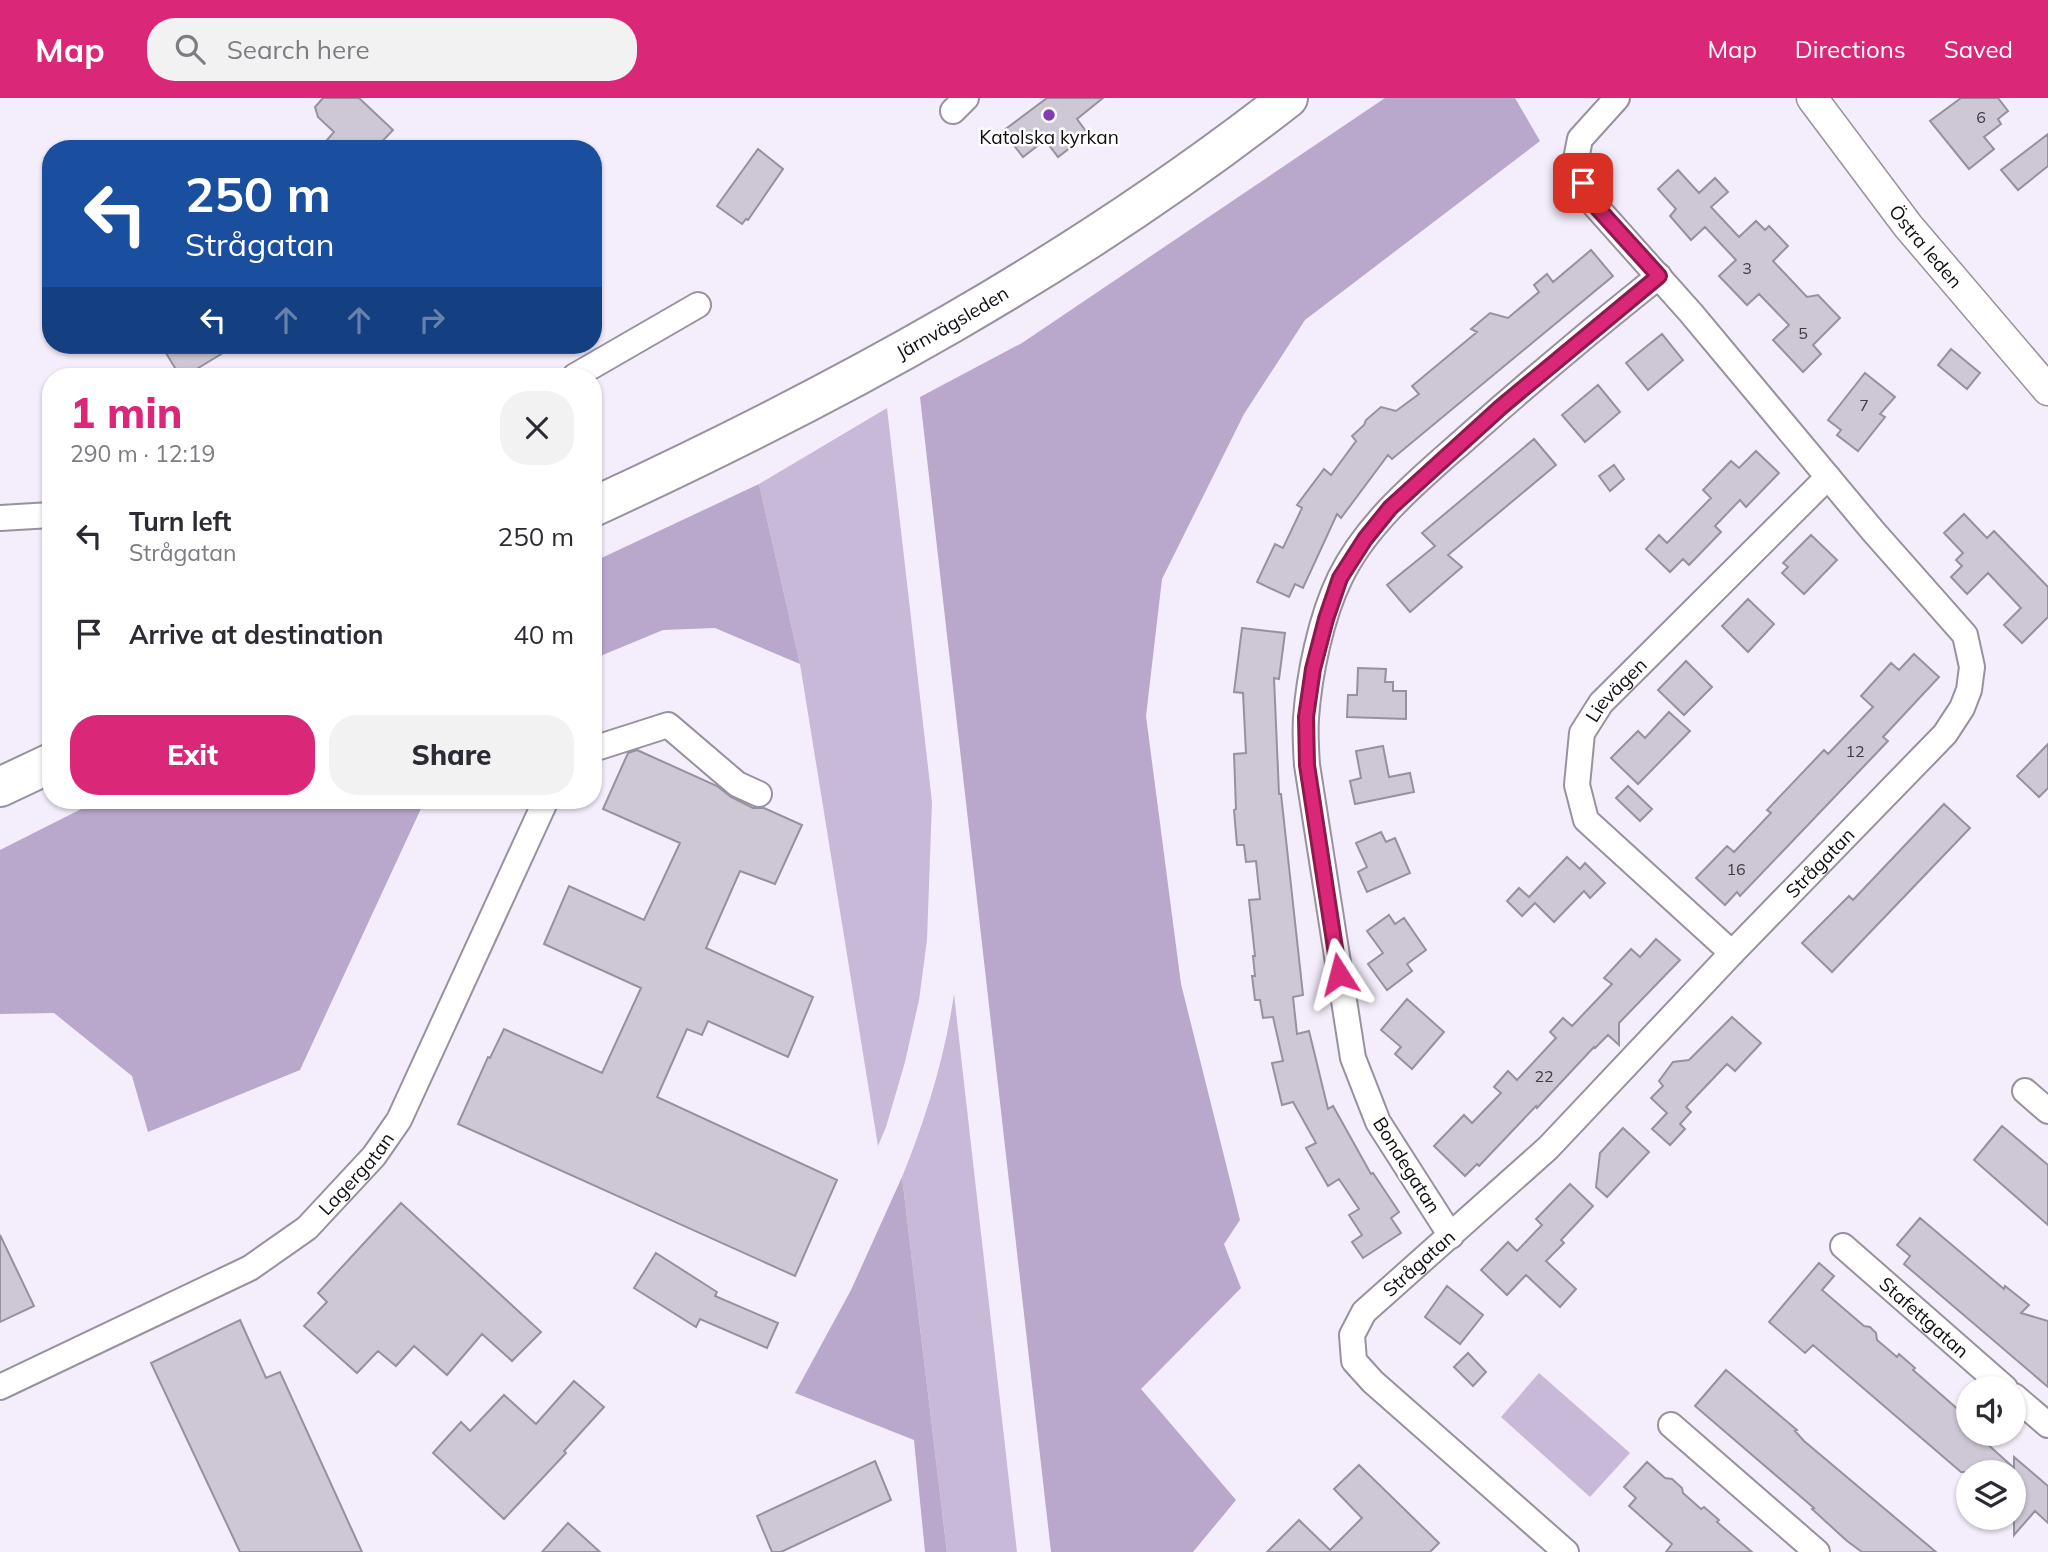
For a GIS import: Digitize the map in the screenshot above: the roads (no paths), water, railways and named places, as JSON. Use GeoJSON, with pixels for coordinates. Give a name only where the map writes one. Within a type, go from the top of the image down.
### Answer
{"type":"FeatureCollection","features":[{"type":"Feature","properties":{"kind":"main road","name":"Järnvägsleden"},"geometry":{"type":"LineString","coordinates":[[602,503],[757,429],[949,326],[1163,190],[1287,98]]}},
{"type":"Feature","properties":{"kind":"main road"},"geometry":{"type":"LineString","coordinates":[[0,787],[42,767]]}},
{"type":"Feature","properties":{"kind":"street","name":"Strågatan"},"geometry":{"type":"LineString","coordinates":[[1550,1547],[1373,1382],[1354,1360],[1352,1335],[1364,1311],[1548,1148],[1732,953],[1945,734],[1962,708],[1969,690],[1972,667],[1965,635],[1659,276],[1591,201],[1575,164],[1580,139],[1606,107],[1617,98]]}},
{"type":"Feature","properties":{"kind":"street","name":"Östra leden"},"geometry":{"type":"LineString","coordinates":[[1812,98],[1908,226],[2048,390]]}},
{"type":"Feature","properties":{"kind":"street","name":"Bondegatan"},"geometry":{"type":"LineString","coordinates":[[1451,1236],[1378,1122],[1353,1058],[1307,765],[1306,717],[1313,669],[1340,578],[1365,539],[1390,508],[1501,407],[1659,276]]}},
{"type":"Feature","properties":{"kind":"street"},"geometry":{"type":"LineString","coordinates":[[589,368],[698,305]]}},
{"type":"Feature","properties":{"kind":"street","name":"Lievägen"},"geometry":{"type":"LineString","coordinates":[[1732,953],[1586,820],[1577,785],[1582,733],[1601,702],[1828,477]]}},
{"type":"Feature","properties":{"kind":"street"},"geometry":{"type":"LineString","coordinates":[[0,518],[42,516]]}},
{"type":"Feature","properties":{"kind":"street"},"geometry":{"type":"LineString","coordinates":[[602,746],[668,725],[737,784],[759,794]]}},
{"type":"Feature","properties":{"kind":"street","name":"Lagergatan"},"geometry":{"type":"LineString","coordinates":[[0,1387],[250,1268],[307,1228],[374,1156],[399,1120],[542,809]]}},
{"type":"Feature","properties":{"kind":"street"},"geometry":{"type":"LineString","coordinates":[[2025,1091],[2048,1111]]}},
{"type":"Feature","properties":{"kind":"street","name":"Stafettgatan"},"geometry":{"type":"LineString","coordinates":[[1843,1247],[1991,1376]]}},
{"type":"Feature","properties":{"kind":"street"},"geometry":{"type":"LineString","coordinates":[[2026,1406],[2048,1425]]}},
{"type":"Feature","properties":{"kind":"street"},"geometry":{"type":"LineString","coordinates":[[1671,1425],[1817,1552]]}},
{"type":"Feature","properties":{"kind":"place","name":"Katolska kyrkan"},"geometry":{"type":"Point","coordinates":[1049,115]}}]}
